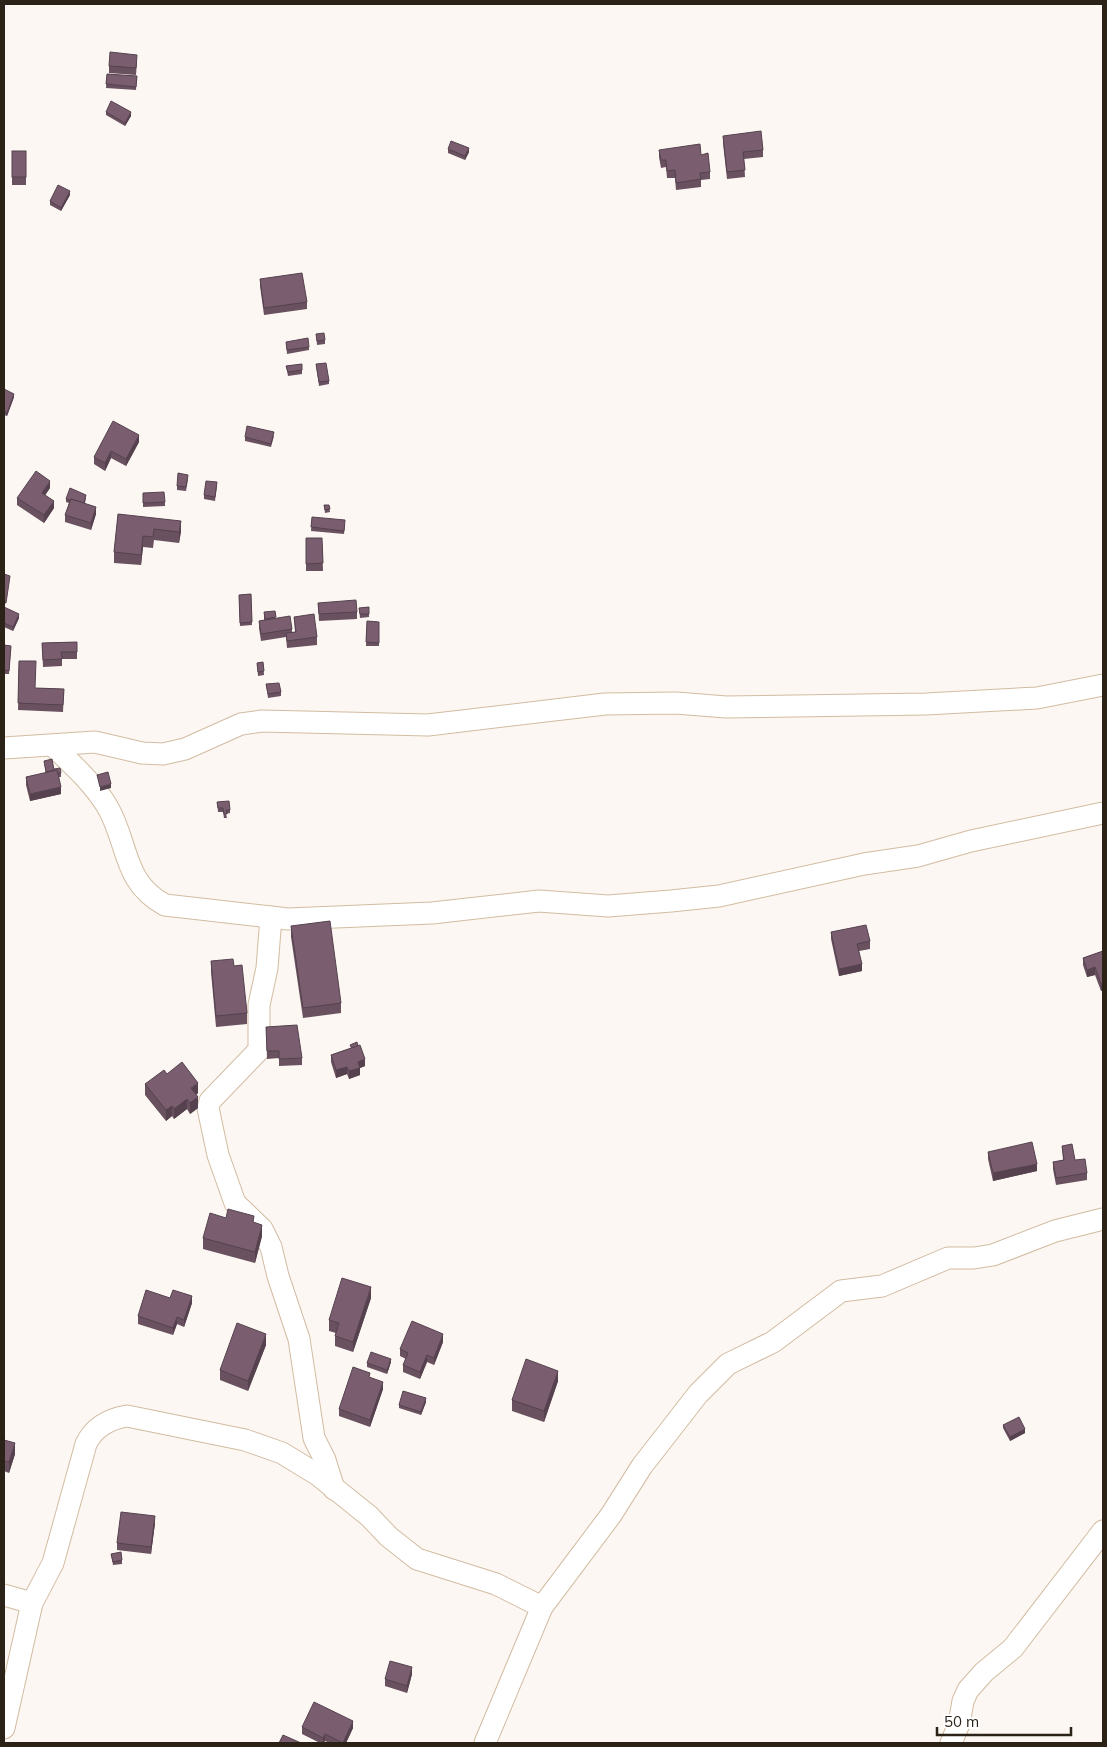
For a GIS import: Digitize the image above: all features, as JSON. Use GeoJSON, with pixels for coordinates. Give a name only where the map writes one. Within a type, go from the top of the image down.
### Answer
{"type":"FeatureCollection","features":[{"type":"Feature","properties":{"kind":"street"},"geometry":{"type":"LineString","coordinates":[[4,748],[95,742],[134,751],[163,754],[185,749],[241,724],[262,721],[428,726],[605,704],[676,703],[726,707],[926,704],[1037,698],[1103,685]]}},
{"type":"Feature","properties":{"kind":"street"},"geometry":{"type":"LineString","coordinates":[[53,746],[104,802],[114,821],[132,872],[142,890],[150,897],[165,905],[271,917],[320,918],[432,913],[539,901],[608,906],[719,896],[864,864],[918,856],[971,841],[1103,814]]}},
{"type":"Feature","properties":{"kind":"street"},"geometry":{"type":"LineString","coordinates":[[271,917],[267,968],[259,1005],[259,1050],[210,1101],[208,1108],[218,1156],[235,1203],[262,1229],[271,1247],[278,1276],[299,1339],[314,1438],[325,1460],[334,1489]]}},
{"type":"Feature","properties":{"kind":"street"},"geometry":{"type":"LineString","coordinates":[[485,1743],[542,1607],[611,1515],[642,1466],[698,1394],[728,1364],[773,1342],[841,1291],[882,1286],[948,1258],[974,1258],[993,1255],[1055,1231],[1103,1219]]}},
{"type":"Feature","properties":{"kind":"street"},"geometry":{"type":"LineString","coordinates":[[4,1728],[32,1603],[53,1563],[86,1444],[91,1433],[116,1418],[127,1416],[246,1440],[282,1453],[318,1475],[369,1516],[389,1537],[417,1558],[496,1584],[542,1607]]}},
{"type":"Feature","properties":{"kind":"street"},"geometry":{"type":"LineString","coordinates":[[951,1743],[960,1724],[962,1701],[968,1690],[984,1672],[1013,1648],[1103,1531]]}},
{"type":"Feature","properties":{"kind":"street"},"geometry":{"type":"LineString","coordinates":[[4,1595],[32,1603]]}},
{"type":"Feature","properties":{"kind":"building"},"geometry":{"type":"Polygon","coordinates":[[[110,52],[137,55],[136,68],[109,66],[110,52]]]}},
{"type":"Feature","properties":{"kind":"building"},"geometry":{"type":"Polygon","coordinates":[[[107,74],[137,76],[136,87],[106,84],[107,74]]]}},
{"type":"Feature","properties":{"kind":"building"},"geometry":{"type":"Polygon","coordinates":[[[111,101],[131,112],[125,123],[106,112],[111,101]]]}},
{"type":"Feature","properties":{"kind":"building"},"geometry":{"type":"Polygon","coordinates":[[[761,131],[763,150],[743,152],[745,170],[727,172],[723,136],[761,131]]]}},
{"type":"Feature","properties":{"kind":"building"},"geometry":{"type":"Polygon","coordinates":[[[451,141],[469,148],[465,156],[448,149],[451,141]]]}},
{"type":"Feature","properties":{"kind":"building"},"geometry":{"type":"Polygon","coordinates":[[[700,144],[701,155],[708,153],[710,172],[700,173],[701,179],[676,183],[675,170],[667,171],[666,160],[661,160],[659,150],[700,144]]]}},
{"type":"Feature","properties":{"kind":"building"},"geometry":{"type":"Polygon","coordinates":[[[12,151],[26,151],[26,177],[12,177],[12,151]]]}},
{"type":"Feature","properties":{"kind":"building"},"geometry":{"type":"Polygon","coordinates":[[[58,185],[70,191],[61,208],[50,201],[58,185]]]}},
{"type":"Feature","properties":{"kind":"building"},"geometry":{"type":"Polygon","coordinates":[[[302,273],[307,302],[264,308],[260,279],[302,273]]]}},
{"type":"Feature","properties":{"kind":"building"},"geometry":{"type":"Polygon","coordinates":[[[324,333],[325,340],[317,341],[316,334],[324,333]]]}},
{"type":"Feature","properties":{"kind":"building"},"geometry":{"type":"Polygon","coordinates":[[[308,338],[309,347],[287,350],[286,342],[308,338]]]}},
{"type":"Feature","properties":{"kind":"building"},"geometry":{"type":"Polygon","coordinates":[[[326,363],[329,381],[319,382],[316,364],[326,363]]]}},
{"type":"Feature","properties":{"kind":"building"},"geometry":{"type":"Polygon","coordinates":[[[302,364],[302,370],[288,372],[286,366],[302,364]]]}},
{"type":"Feature","properties":{"kind":"building"},"geometry":{"type":"Polygon","coordinates":[[[4,389],[14,394],[7,413],[4,411],[4,389]]]}},
{"type":"Feature","properties":{"kind":"building"},"geometry":{"type":"Polygon","coordinates":[[[113,421],[139,435],[126,459],[111,451],[105,463],[94,457],[113,421]]]}},
{"type":"Feature","properties":{"kind":"building"},"geometry":{"type":"Polygon","coordinates":[[[247,426],[274,432],[271,444],[245,437],[247,426]]]}},
{"type":"Feature","properties":{"kind":"building"},"geometry":{"type":"Polygon","coordinates":[[[36,471],[50,481],[42,493],[54,501],[44,515],[17,498],[36,471]]]}},
{"type":"Feature","properties":{"kind":"building"},"geometry":{"type":"Polygon","coordinates":[[[178,473],[188,475],[186,487],[177,486],[178,473]]]}},
{"type":"Feature","properties":{"kind":"building"},"geometry":{"type":"Polygon","coordinates":[[[206,481],[217,482],[215,497],[204,495],[206,481]]]}},
{"type":"Feature","properties":{"kind":"building"},"geometry":{"type":"Polygon","coordinates":[[[70,488],[86,495],[84,503],[66,499],[70,488]]]}},
{"type":"Feature","properties":{"kind":"building"},"geometry":{"type":"Polygon","coordinates":[[[164,492],[165,502],[143,503],[143,493],[164,492]]]}},
{"type":"Feature","properties":{"kind":"building"},"geometry":{"type":"Polygon","coordinates":[[[71,499],[96,507],[91,523],[65,515],[71,499]]]}},
{"type":"Feature","properties":{"kind":"building"},"geometry":{"type":"Polygon","coordinates":[[[324,505],[329,505],[330,509],[325,510],[324,505]]]}},
{"type":"Feature","properties":{"kind":"building"},"geometry":{"type":"Polygon","coordinates":[[[118,514],[181,521],[179,532],[154,529],[153,537],[143,536],[141,555],[114,552],[118,514]]]}},
{"type":"Feature","properties":{"kind":"building"},"geometry":{"type":"Polygon","coordinates":[[[312,517],[345,520],[344,531],[311,527],[312,517]]]}},
{"type":"Feature","properties":{"kind":"building"},"geometry":{"type":"Polygon","coordinates":[[[306,538],[322,538],[323,563],[306,564],[306,538]]]}},
{"type":"Feature","properties":{"kind":"building"},"geometry":{"type":"Polygon","coordinates":[[[4,574],[10,576],[6,603],[4,603],[4,574]]]}},
{"type":"Feature","properties":{"kind":"building"},"geometry":{"type":"Polygon","coordinates":[[[251,594],[252,622],[240,623],[239,595],[251,594]]]}},
{"type":"Feature","properties":{"kind":"building"},"geometry":{"type":"Polygon","coordinates":[[[356,600],[357,612],[319,614],[318,603],[356,600]]]}},
{"type":"Feature","properties":{"kind":"building"},"geometry":{"type":"Polygon","coordinates":[[[4,607],[19,614],[13,627],[4,623],[4,607]]]}},
{"type":"Feature","properties":{"kind":"building"},"geometry":{"type":"Polygon","coordinates":[[[369,607],[369,614],[360,614],[359,608],[369,607]]]}},
{"type":"Feature","properties":{"kind":"building"},"geometry":{"type":"Polygon","coordinates":[[[275,611],[276,617],[265,619],[264,612],[275,611]]]}},
{"type":"Feature","properties":{"kind":"building"},"geometry":{"type":"Polygon","coordinates":[[[314,614],[317,637],[287,641],[286,633],[296,632],[294,617],[314,614]]]}},
{"type":"Feature","properties":{"kind":"building"},"geometry":{"type":"Polygon","coordinates":[[[290,616],[292,629],[261,634],[259,621],[290,616]]]}},
{"type":"Feature","properties":{"kind":"building"},"geometry":{"type":"Polygon","coordinates":[[[367,621],[379,622],[379,643],[366,642],[367,621]]]}},
{"type":"Feature","properties":{"kind":"building"},"geometry":{"type":"Polygon","coordinates":[[[77,642],[77,652],[61,652],[62,659],[43,660],[42,643],[77,642]]]}},
{"type":"Feature","properties":{"kind":"building"},"geometry":{"type":"Polygon","coordinates":[[[4,645],[11,646],[9,671],[4,670],[4,645]]]}},
{"type":"Feature","properties":{"kind":"building"},"geometry":{"type":"Polygon","coordinates":[[[19,661],[36,661],[35,688],[64,689],[63,705],[18,703],[19,661]]]}},
{"type":"Feature","properties":{"kind":"building"},"geometry":{"type":"Polygon","coordinates":[[[263,662],[264,671],[258,672],[257,663],[263,662]]]}},
{"type":"Feature","properties":{"kind":"building"},"geometry":{"type":"Polygon","coordinates":[[[279,683],[281,692],[268,694],[266,684],[279,683]]]}},
{"type":"Feature","properties":{"kind":"building"},"geometry":{"type":"Polygon","coordinates":[[[52,759],[54,770],[46,772],[44,761],[52,759]]]}},
{"type":"Feature","properties":{"kind":"building"},"geometry":{"type":"Polygon","coordinates":[[[60,768],[61,773],[58,773],[57,770],[54,771],[54,769],[60,768]]]}},
{"type":"Feature","properties":{"kind":"building"},"geometry":{"type":"Polygon","coordinates":[[[57,770],[61,787],[30,794],[26,777],[57,770]]]}},
{"type":"Feature","properties":{"kind":"building"},"geometry":{"type":"Polygon","coordinates":[[[108,772],[111,784],[100,787],[97,775],[108,772]]]}},
{"type":"Feature","properties":{"kind":"building"},"geometry":{"type":"Polygon","coordinates":[[[229,801],[230,810],[226,810],[227,814],[224,814],[223,808],[218,808],[217,802],[229,801]]]}},
{"type":"Feature","properties":{"kind":"building"},"geometry":{"type":"Polygon","coordinates":[[[330,921],[341,1003],[303,1008],[291,926],[330,921]]]}},
{"type":"Feature","properties":{"kind":"building"},"geometry":{"type":"Polygon","coordinates":[[[866,925],[870,941],[857,944],[862,964],[839,969],[831,932],[866,925]]]}},
{"type":"Feature","properties":{"kind":"building"},"geometry":{"type":"Polygon","coordinates":[[[1103,951],[1103,983],[1101,984],[1095,967],[1087,970],[1083,958],[1103,951]]]}},
{"type":"Feature","properties":{"kind":"building"},"geometry":{"type":"Polygon","coordinates":[[[233,959],[234,966],[242,965],[247,1013],[216,1016],[211,961],[233,959]]]}},
{"type":"Feature","properties":{"kind":"building"},"geometry":{"type":"Polygon","coordinates":[[[297,1025],[302,1058],[279,1059],[279,1051],[267,1051],[266,1027],[297,1025]]]}},
{"type":"Feature","properties":{"kind":"building"},"geometry":{"type":"Polygon","coordinates":[[[357,1042],[358,1046],[352,1048],[350,1045],[357,1042]]]}},
{"type":"Feature","properties":{"kind":"building"},"geometry":{"type":"Polygon","coordinates":[[[360,1045],[365,1059],[358,1062],[360,1068],[349,1071],[347,1067],[336,1070],[331,1055],[360,1045]]]}},
{"type":"Feature","properties":{"kind":"building"},"geometry":{"type":"Polygon","coordinates":[[[182,1062],[198,1083],[191,1088],[198,1097],[190,1103],[187,1099],[174,1109],[172,1106],[166,1110],[145,1084],[164,1070],[167,1074],[182,1062]]]}},
{"type":"Feature","properties":{"kind":"building"},"geometry":{"type":"Polygon","coordinates":[[[1032,1142],[1037,1164],[993,1173],[988,1152],[1032,1142]]]}},
{"type":"Feature","properties":{"kind":"building"},"geometry":{"type":"Polygon","coordinates":[[[1072,1144],[1075,1160],[1085,1159],[1087,1173],[1056,1178],[1053,1162],[1064,1160],[1062,1146],[1072,1144]]]}},
{"type":"Feature","properties":{"kind":"building"},"geometry":{"type":"Polygon","coordinates":[[[228,1209],[254,1216],[253,1222],[262,1225],[255,1252],[203,1238],[210,1213],[226,1218],[228,1209]]]}},
{"type":"Feature","properties":{"kind":"building"},"geometry":{"type":"Polygon","coordinates":[[[342,1278],[371,1287],[353,1342],[335,1336],[339,1323],[329,1320],[342,1278]]]}},
{"type":"Feature","properties":{"kind":"building"},"geometry":{"type":"Polygon","coordinates":[[[146,1290],[170,1298],[173,1290],[192,1296],[184,1320],[177,1317],[173,1328],[138,1316],[146,1290]]]}},
{"type":"Feature","properties":{"kind":"building"},"geometry":{"type":"Polygon","coordinates":[[[412,1321],[443,1334],[434,1358],[427,1355],[420,1372],[403,1365],[408,1353],[400,1349],[412,1321]]]}},
{"type":"Feature","properties":{"kind":"building"},"geometry":{"type":"Polygon","coordinates":[[[237,1323],[266,1334],[248,1381],[220,1370],[237,1323]]]}},
{"type":"Feature","properties":{"kind":"building"},"geometry":{"type":"Polygon","coordinates":[[[371,1352],[391,1359],[387,1370],[367,1363],[371,1352]]]}},
{"type":"Feature","properties":{"kind":"building"},"geometry":{"type":"Polygon","coordinates":[[[526,1359],[558,1371],[544,1411],[512,1400],[526,1359]]]}},
{"type":"Feature","properties":{"kind":"building"},"geometry":{"type":"Polygon","coordinates":[[[353,1367],[370,1373],[369,1377],[383,1382],[370,1420],[339,1409],[353,1367]]]}},
{"type":"Feature","properties":{"kind":"building"},"geometry":{"type":"Polygon","coordinates":[[[403,1391],[426,1398],[421,1412],[399,1405],[403,1391]]]}},
{"type":"Feature","properties":{"kind":"building"},"geometry":{"type":"Polygon","coordinates":[[[1019,1417],[1025,1429],[1010,1437],[1003,1425],[1019,1417]]]}},
{"type":"Feature","properties":{"kind":"building"},"geometry":{"type":"Polygon","coordinates":[[[4,1440],[15,1443],[9,1462],[4,1461],[4,1440]]]}},
{"type":"Feature","properties":{"kind":"building"},"geometry":{"type":"Polygon","coordinates":[[[121,1512],[155,1516],[151,1547],[117,1543],[121,1512]]]}},
{"type":"Feature","properties":{"kind":"building"},"geometry":{"type":"Polygon","coordinates":[[[121,1552],[122,1560],[113,1562],[111,1554],[121,1552]]]}},
{"type":"Feature","properties":{"kind":"building"},"geometry":{"type":"Polygon","coordinates":[[[390,1661],[412,1667],[407,1686],[385,1679],[390,1661]]]}},
{"type":"Feature","properties":{"kind":"building"},"geometry":{"type":"Polygon","coordinates":[[[314,1702],[353,1721],[343,1743],[325,1734],[323,1738],[302,1727],[314,1702]]]}},
{"type":"Feature","properties":{"kind":"building"},"geometry":{"type":"Polygon","coordinates":[[[283,1735],[301,1743],[279,1743],[283,1735]]]}}]}
